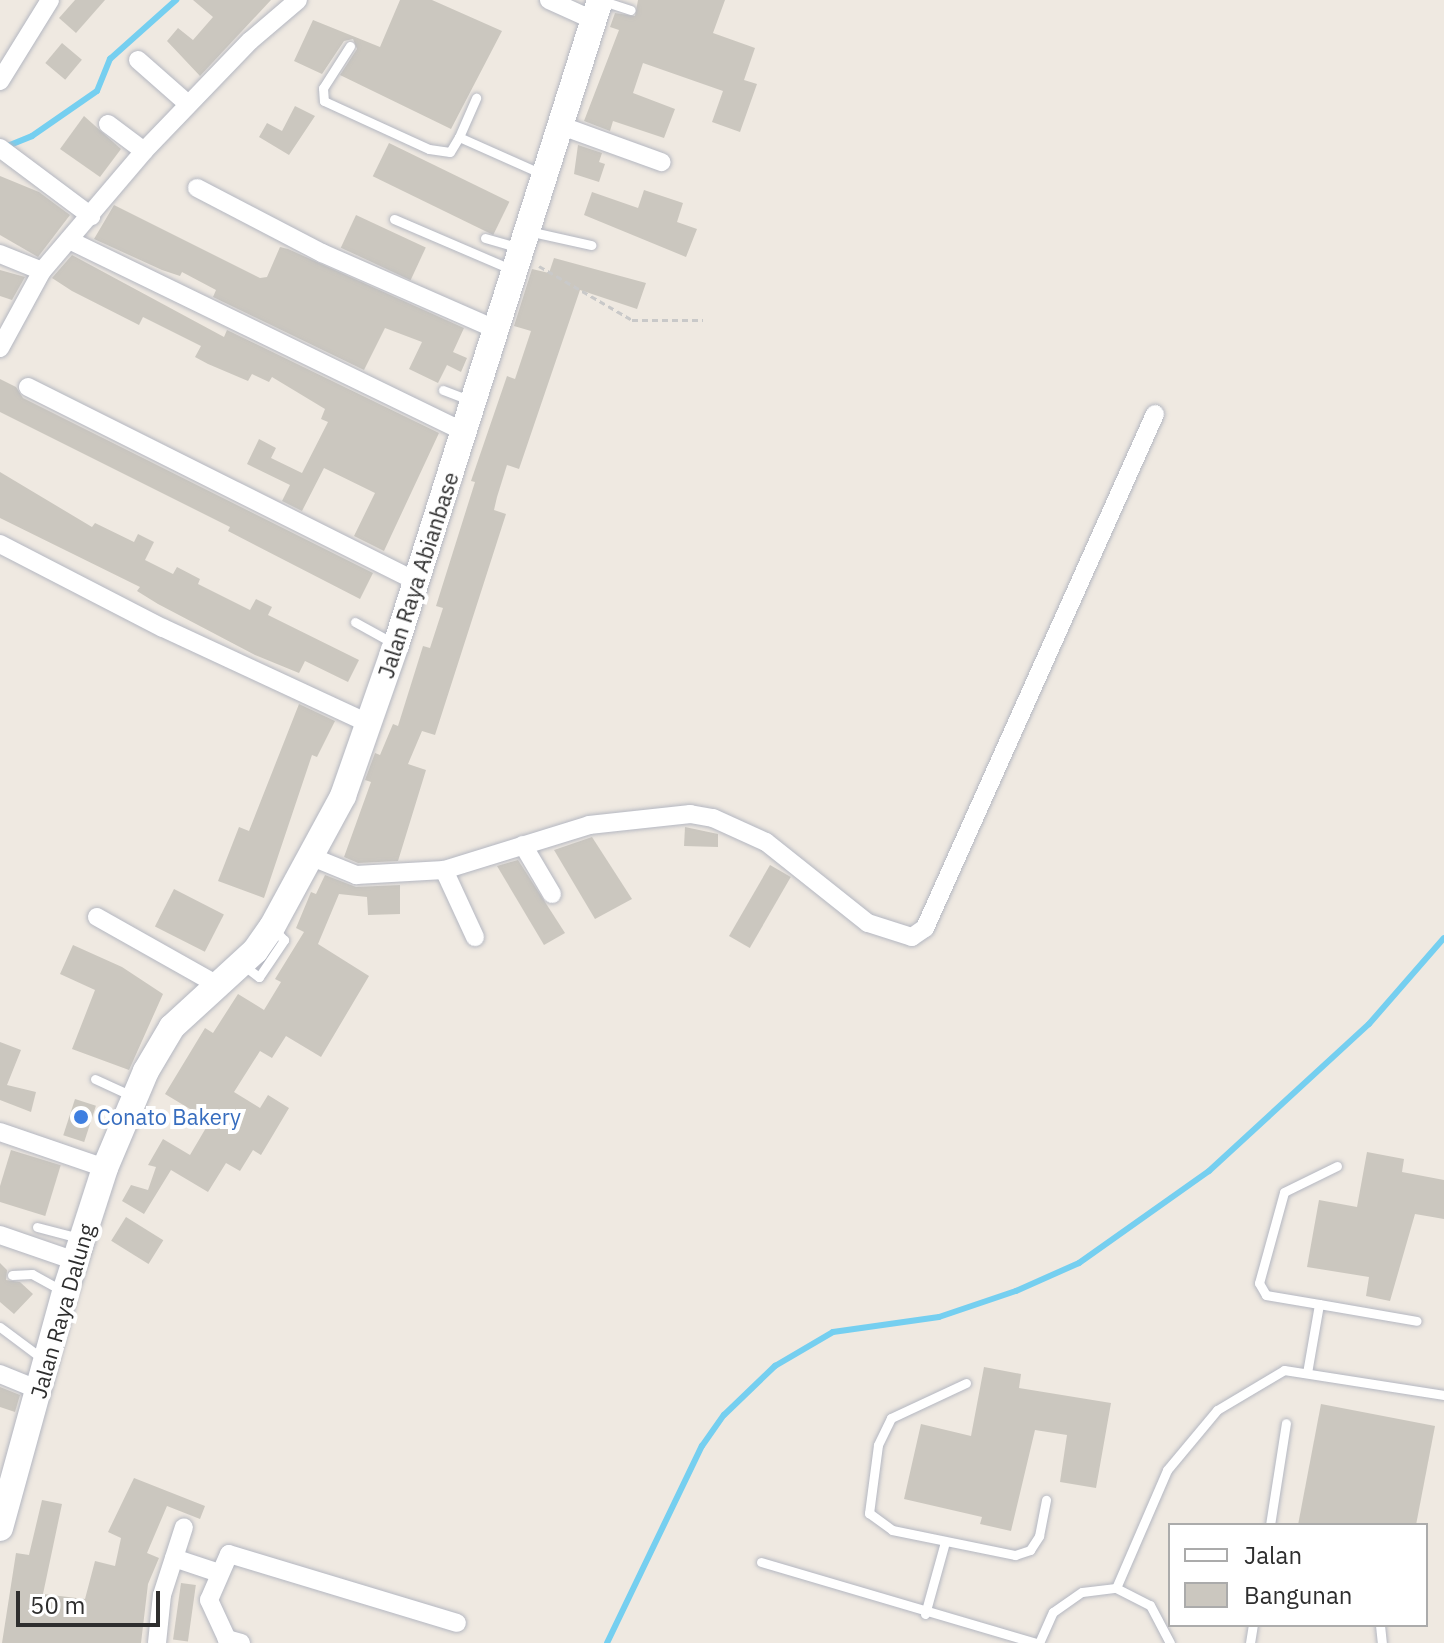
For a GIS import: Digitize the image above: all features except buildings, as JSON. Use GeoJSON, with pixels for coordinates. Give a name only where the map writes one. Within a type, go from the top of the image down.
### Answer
{"type":"FeatureCollection","features":[{"type":"Feature","properties":{"kind":"main road","name":"Jalan Raya Abianbase"},"geometry":{"type":"LineString","coordinates":[[135,1097],[172,1027],[241,962],[272,927],[312,857],[370,724],[464,432],[542,174],[598,7]]}},
{"type":"Feature","properties":{"kind":"main road","name":"Jalan Raya Dalung"},"geometry":{"type":"LineString","coordinates":[[1,1517],[7,1466],[39,1390],[78,1250],[105,1168],[135,1097]]}},
{"type":"Feature","properties":{"kind":"street"},"geometry":{"type":"LineString","coordinates":[[0,81],[50,0]]}},
{"type":"Feature","properties":{"kind":"street"},"geometry":{"type":"LineString","coordinates":[[1,344],[42,271],[144,151],[187,103],[298,0]]}},
{"type":"Feature","properties":{"kind":"street"},"geometry":{"type":"LineString","coordinates":[[549,0],[598,7]]}},
{"type":"Feature","properties":{"kind":"street"},"geometry":{"type":"LineString","coordinates":[[138,60],[187,103]]}},
{"type":"Feature","properties":{"kind":"street"},"geometry":{"type":"LineString","coordinates":[[108,124],[144,151]]}},
{"type":"Feature","properties":{"kind":"street"},"geometry":{"type":"LineString","coordinates":[[559,125],[661,162]]}},
{"type":"Feature","properties":{"kind":"street"},"geometry":{"type":"LineString","coordinates":[[6,154],[91,216]]}},
{"type":"Feature","properties":{"kind":"street"},"geometry":{"type":"LineString","coordinates":[[197,188],[322,253],[495,329]]}},
{"type":"Feature","properties":{"kind":"street"},"geometry":{"type":"LineString","coordinates":[[69,240],[464,432]]}},
{"type":"Feature","properties":{"kind":"street"},"geometry":{"type":"LineString","coordinates":[[0,254],[42,271]]}},
{"type":"Feature","properties":{"kind":"street"},"geometry":{"type":"LineString","coordinates":[[28,387],[416,581]]}},
{"type":"Feature","properties":{"kind":"street"},"geometry":{"type":"LineString","coordinates":[[312,857],[356,875],[444,870],[589,825],[670,813],[713,818],[766,842],[824,891],[884,931],[905,938],[925,928],[1155,414]]}},
{"type":"Feature","properties":{"kind":"street"},"geometry":{"type":"LineString","coordinates":[[0,544],[163,628],[370,724]]}},
{"type":"Feature","properties":{"kind":"street"},"geometry":{"type":"LineString","coordinates":[[523,845],[552,894]]}},
{"type":"Feature","properties":{"kind":"street"},"geometry":{"type":"LineString","coordinates":[[444,870],[475,937]]}},
{"type":"Feature","properties":{"kind":"street"},"geometry":{"type":"LineString","coordinates":[[97,917],[216,984]]}},
{"type":"Feature","properties":{"kind":"street"},"geometry":{"type":"LineString","coordinates":[[0,1132],[105,1168]]}},
{"type":"Feature","properties":{"kind":"street"},"geometry":{"type":"LineString","coordinates":[[0,1235],[78,1250]]}},
{"type":"Feature","properties":{"kind":"street"},"geometry":{"type":"LineString","coordinates":[[0,1374],[39,1390]]}},
{"type":"Feature","properties":{"kind":"street"},"geometry":{"type":"LineString","coordinates":[[157,1643],[162,1595],[184,1527]]}},
{"type":"Feature","properties":{"kind":"street"},"geometry":{"type":"LineString","coordinates":[[241,1643],[227,1639],[209,1600],[229,1554],[457,1623]]}},
{"type":"Feature","properties":{"kind":"street"},"geometry":{"type":"LineString","coordinates":[[174,1558],[219,1573]]}},
{"type":"Feature","properties":{"kind":"lane"},"geometry":{"type":"LineString","coordinates":[[598,7],[631,10]]}},
{"type":"Feature","properties":{"kind":"lane"},"geometry":{"type":"LineString","coordinates":[[350,46],[323,88],[324,101],[429,149],[450,152],[476,98]]}},
{"type":"Feature","properties":{"kind":"lane"},"geometry":{"type":"LineString","coordinates":[[459,137],[542,174]]}},
{"type":"Feature","properties":{"kind":"lane"},"geometry":{"type":"LineString","coordinates":[[394,219],[518,252],[591,245]]}},
{"type":"Feature","properties":{"kind":"lane"},"geometry":{"type":"LineString","coordinates":[[485,238],[518,252]]}},
{"type":"Feature","properties":{"kind":"lane"},"geometry":{"type":"LineString","coordinates":[[443,390],[473,402]]}},
{"type":"Feature","properties":{"kind":"lane"},"geometry":{"type":"LineString","coordinates":[[355,622],[396,645]]}},
{"type":"Feature","properties":{"kind":"lane"},"geometry":{"type":"LineString","coordinates":[[95,1079],[135,1097]]}},
{"type":"Feature","properties":{"kind":"lane"},"geometry":{"type":"LineString","coordinates":[[1337,1166],[1284,1192],[1259,1283],[1266,1295],[1417,1321]]}},
{"type":"Feature","properties":{"kind":"lane"},"geometry":{"type":"LineString","coordinates":[[37,1227],[78,1250]]}},
{"type":"Feature","properties":{"kind":"lane"},"geometry":{"type":"LineString","coordinates":[[12,1275],[32,1274],[65,1292]]}},
{"type":"Feature","properties":{"kind":"lane"},"geometry":{"type":"LineString","coordinates":[[1307,1373],[1319,1304]]}},
{"type":"Feature","properties":{"kind":"lane"},"geometry":{"type":"LineString","coordinates":[[0,1327],[46,1361]]}},
{"type":"Feature","properties":{"kind":"lane"},"geometry":{"type":"LineString","coordinates":[[1116,1588],[1167,1470],[1217,1410],[1284,1370],[1444,1395]]}},
{"type":"Feature","properties":{"kind":"lane"},"geometry":{"type":"LineString","coordinates":[[966,1383],[891,1418],[878,1445],[867,1506],[892,1530],[1015,1555],[1030,1550],[1039,1536],[1046,1500]]}},
{"type":"Feature","properties":{"kind":"lane"},"geometry":{"type":"LineString","coordinates":[[1270,1523],[1286,1423]]}},
{"type":"Feature","properties":{"kind":"lane"},"geometry":{"type":"LineString","coordinates":[[925,1614],[945,1542]]}},
{"type":"Feature","properties":{"kind":"lane"},"geometry":{"type":"LineString","coordinates":[[761,1562],[925,1614],[1038,1643],[1053,1612],[1082,1592],[1116,1588],[1150,1605],[1170,1643]]}},
{"type":"Feature","properties":{"kind":"path"},"geometry":{"type":"LineString","coordinates":[[518,252],[632,320],[703,320]]}},
{"type":"Feature","properties":{"kind":"waterway"},"geometry":{"type":"LineString","coordinates":[[5,147],[32,136],[97,91],[110,59],[176,0]]}},
{"type":"Feature","properties":{"kind":"waterway"},"geometry":{"type":"LineString","coordinates":[[607,1643],[702,1446],[724,1415],[775,1366],[833,1332],[939,1317],[1016,1291],[1079,1263],[1209,1171],[1369,1024],[1444,938]]}},
{"type":"Feature","properties":{"kind":"place","name":"Conato Bakery"},"geometry":{"type":"Point","coordinates":[81,1117]}}]}
